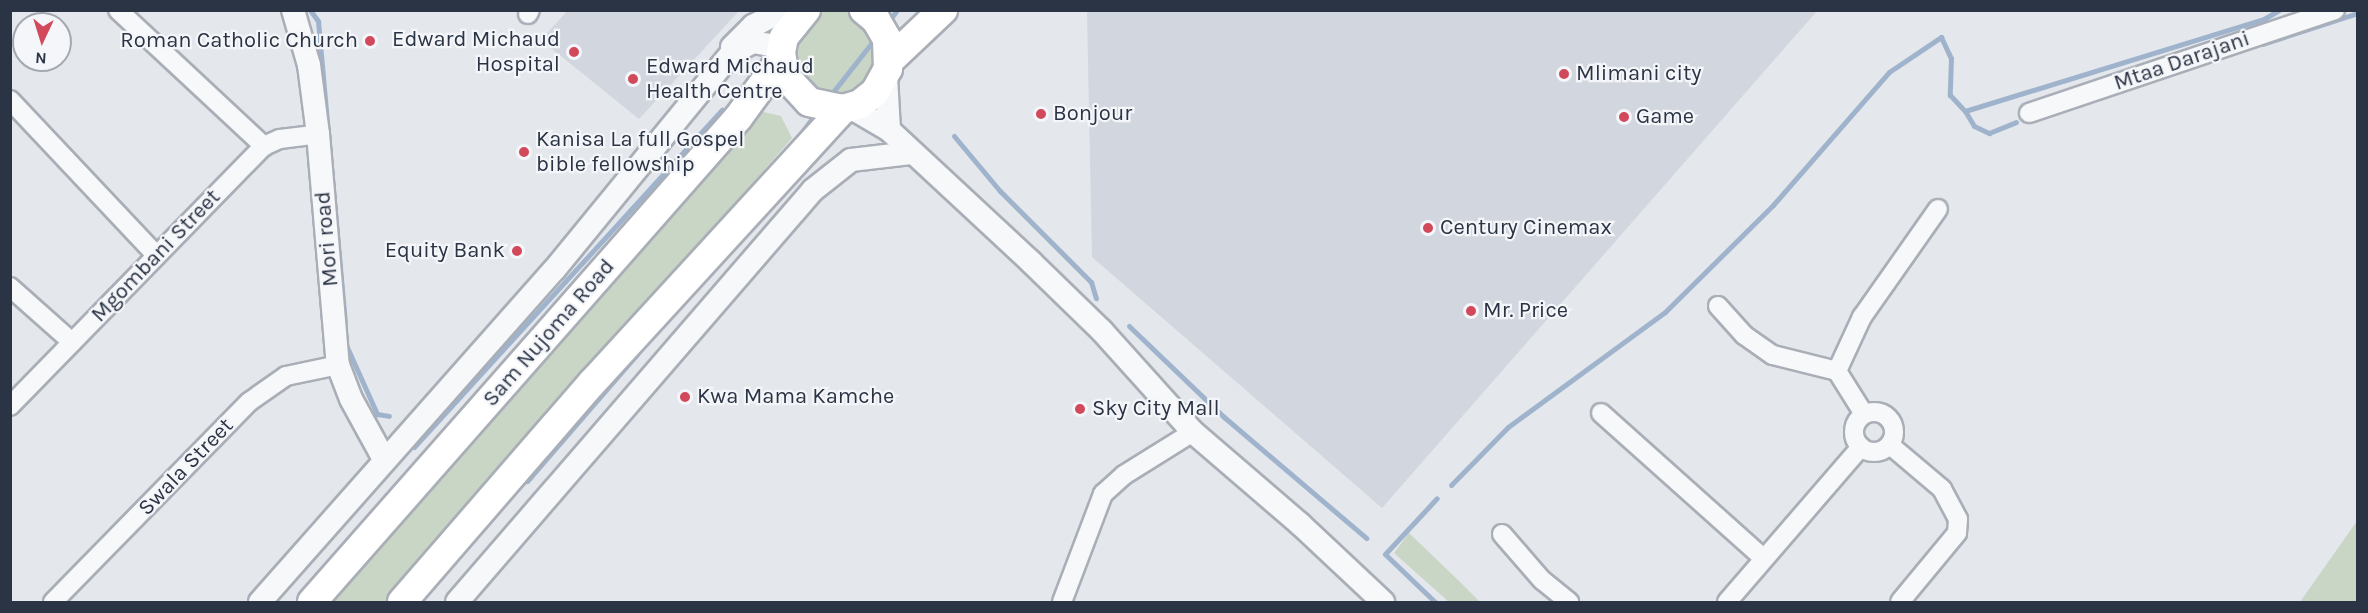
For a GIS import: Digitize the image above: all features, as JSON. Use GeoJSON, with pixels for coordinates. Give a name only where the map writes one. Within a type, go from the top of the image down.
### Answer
{"type":"FeatureCollection","features":[{"type":"Feature","properties":{"kind":"main road"},"geometry":{"type":"LineString","coordinates":[[864,10],[876,20],[887,39],[887,69]]}},
{"type":"Feature","properties":{"kind":"main road"},"geometry":{"type":"LineString","coordinates":[[402,603],[592,383],[847,108],[875,92],[887,69],[943,10]]}},
{"type":"Feature","properties":{"kind":"main road","name":"Sam Nujoma Road"},"geometry":{"type":"LineString","coordinates":[[312,603],[738,118],[781,53],[789,27],[804,11]]}},
{"type":"Feature","properties":{"kind":"main road"},"geometry":{"type":"LineString","coordinates":[[781,53],[795,91],[809,102],[847,108]]}},
{"type":"Feature","properties":{"kind":"street"},"geometry":{"type":"LineString","coordinates":[[118,10],[264,146]]}},
{"type":"Feature","properties":{"kind":"street","name":"Mori road"},"geometry":{"type":"LineString","coordinates":[[293,10],[309,65],[318,134],[339,365],[351,399],[384,459]]}},
{"type":"Feature","properties":{"kind":"street","name":"Mtaa Darajani"},"geometry":{"type":"LineString","coordinates":[[2029,113],[2335,10]]}},
{"type":"Feature","properties":{"kind":"street"},"geometry":{"type":"LineString","coordinates":[[260,603],[384,459],[554,270],[720,66],[737,41],[753,26],[776,14],[804,11]]}},
{"type":"Feature","properties":{"kind":"street"},"geometry":{"type":"LineString","coordinates":[[720,66],[741,46],[762,42],[781,53]]}},
{"type":"Feature","properties":{"kind":"street"},"geometry":{"type":"LineString","coordinates":[[887,69],[889,130]]}},
{"type":"Feature","properties":{"kind":"street"},"geometry":{"type":"LineString","coordinates":[[10,100],[156,255]]}},
{"type":"Feature","properties":{"kind":"street"},"geometry":{"type":"LineString","coordinates":[[847,108],[889,130],[1102,331],[1193,432],[1300,524],[1383,603]]}},
{"type":"Feature","properties":{"kind":"street","name":"Mgombani Street"},"geometry":{"type":"LineString","coordinates":[[10,406],[264,146],[280,139],[318,134]]}},
{"type":"Feature","properties":{"kind":"street"},"geometry":{"type":"LineString","coordinates":[[457,603],[813,190],[851,160],[911,153]]}},
{"type":"Feature","properties":{"kind":"street"},"geometry":{"type":"LineString","coordinates":[[1837,371],[1862,317],[1938,209]]}},
{"type":"Feature","properties":{"kind":"street"},"geometry":{"type":"LineString","coordinates":[[10,287],[72,342]]}},
{"type":"Feature","properties":{"kind":"street"},"geometry":{"type":"LineString","coordinates":[[1718,306],[1744,335],[1773,355],[1837,371],[1864,414]]}},
{"type":"Feature","properties":{"kind":"street","name":"Swala Street"},"geometry":{"type":"LineString","coordinates":[[53,603],[249,402],[286,376],[339,365]]}},
{"type":"Feature","properties":{"kind":"street"},"geometry":{"type":"LineString","coordinates":[[1876,411],[1888,416],[1894,434],[1890,445],[1876,452],[1861,447],[1854,430],[1864,414],[1876,411]]}},
{"type":"Feature","properties":{"kind":"street"},"geometry":{"type":"LineString","coordinates":[[1601,413],[1763,558]]}},
{"type":"Feature","properties":{"kind":"street"},"geometry":{"type":"LineString","coordinates":[[1062,603],[1103,494],[1124,475],[1193,432]]}},
{"type":"Feature","properties":{"kind":"street"},"geometry":{"type":"LineString","coordinates":[[1890,445],[1942,489],[1958,519],[1957,533],[1900,603]]}},
{"type":"Feature","properties":{"kind":"street"},"geometry":{"type":"LineString","coordinates":[[1727,603],[1763,558],[1861,447]]}},
{"type":"Feature","properties":{"kind":"street"},"geometry":{"type":"LineString","coordinates":[[1502,534],[1542,580],[1569,603]]}},
{"type":"Feature","properties":{"kind":"shaded area","name":"Edward Michaud Health Centre"},"geometry":{"type":"Polygon","coordinates":[[[568,10],[739,11],[639,119],[541,40],[568,10]]]}},
{"type":"Feature","properties":{"kind":"shaded area"},"geometry":{"type":"Polygon","coordinates":[[[1087,10],[1817,11],[1382,508],[1092,257],[1087,10]]]}},
{"type":"Feature","properties":{"kind":"green space"},"geometry":{"type":"Polygon","coordinates":[[[835,10],[858,17],[870,29],[877,52],[870,75],[858,87],[835,94],[812,87],[800,75],[793,52],[800,29],[812,17],[835,10]]]}},
{"type":"Feature","properties":{"kind":"green space"},"geometry":{"type":"Polygon","coordinates":[[[758,111],[781,116],[792,138],[415,573],[386,602],[325,602],[758,111]]]}},
{"type":"Feature","properties":{"kind":"green space"},"geometry":{"type":"Polygon","coordinates":[[[2357,521],[2357,602],[2300,602],[2357,521]]]}},
{"type":"Feature","properties":{"kind":"green space"},"geometry":{"type":"Polygon","coordinates":[[[1409,533],[1480,602],[1449,602],[1394,553],[1409,533]]]}},
{"type":"Feature","properties":{"kind":"waterway"},"geometry":{"type":"LineString","coordinates":[[310,10],[318,21],[345,321]]}},
{"type":"Feature","properties":{"kind":"waterway"},"geometry":{"type":"LineString","coordinates":[[888,22],[897,10]]}},
{"type":"Feature","properties":{"kind":"waterway"},"geometry":{"type":"LineString","coordinates":[[1451,485],[1508,427],[1665,312],[1773,205],[1889,72],[1941,37],[1951,58],[1950,95],[1965,111],[2264,19],[2279,10]]}},
{"type":"Feature","properties":{"kind":"waterway"},"geometry":{"type":"LineString","coordinates":[[2262,44],[2358,13]]}},
{"type":"Feature","properties":{"kind":"waterway"},"geometry":{"type":"LineString","coordinates":[[829,97],[877,36]]}},
{"type":"Feature","properties":{"kind":"waterway"},"geometry":{"type":"LineString","coordinates":[[414,447],[722,110]]}},
{"type":"Feature","properties":{"kind":"waterway"},"geometry":{"type":"LineString","coordinates":[[1965,111],[1974,126],[1989,133],[2016,122]]}},
{"type":"Feature","properties":{"kind":"waterway"},"geometry":{"type":"LineString","coordinates":[[792,145],[817,112]]}},
{"type":"Feature","properties":{"kind":"waterway"},"geometry":{"type":"LineString","coordinates":[[954,136],[1000,191],[1091,282],[1096,298]]}},
{"type":"Feature","properties":{"kind":"waterway"},"geometry":{"type":"LineString","coordinates":[[1129,326],[1224,417],[1366,538]]}},
{"type":"Feature","properties":{"kind":"waterway"},"geometry":{"type":"LineString","coordinates":[[346,345],[377,414],[389,416]]}},
{"type":"Feature","properties":{"kind":"waterway"},"geometry":{"type":"LineString","coordinates":[[545,459],[527,481],[638,353]]}},
{"type":"Feature","properties":{"kind":"waterway"},"geometry":{"type":"LineString","coordinates":[[1435,602],[1385,554],[1437,498]]}},
{"type":"Feature","properties":{"kind":"place","name":"Roman Catholic Church"},"geometry":{"type":"Point","coordinates":[370,41]}},
{"type":"Feature","properties":{"kind":"place","name":"Edward Michaud Hospital"},"geometry":{"type":"Point","coordinates":[574,52]}},
{"type":"Feature","properties":{"kind":"place","name":"Mlimani city"},"geometry":{"type":"Point","coordinates":[1564,74]}},
{"type":"Feature","properties":{"kind":"place","name":"Edward Michaud Health Centre"},"geometry":{"type":"Point","coordinates":[633,79]}},
{"type":"Feature","properties":{"kind":"place","name":"Bonjour"},"geometry":{"type":"Point","coordinates":[1041,114]}},
{"type":"Feature","properties":{"kind":"place","name":"Game"},"geometry":{"type":"Point","coordinates":[1624,117]}},
{"type":"Feature","properties":{"kind":"place","name":"Kanisa La full Gospel bible fellowship"},"geometry":{"type":"Point","coordinates":[524,152]}},
{"type":"Feature","properties":{"kind":"place","name":"Century Cinemax"},"geometry":{"type":"Point","coordinates":[1428,228]}},
{"type":"Feature","properties":{"kind":"place","name":"Equity Bank"},"geometry":{"type":"Point","coordinates":[517,251]}},
{"type":"Feature","properties":{"kind":"place","name":"Mr. Price"},"geometry":{"type":"Point","coordinates":[1471,311]}},
{"type":"Feature","properties":{"kind":"place","name":"Kwa Mama Kamche"},"geometry":{"type":"Point","coordinates":[685,397]}},
{"type":"Feature","properties":{"kind":"place","name":"Sky City Mall"},"geometry":{"type":"Point","coordinates":[1080,409]}}]}
